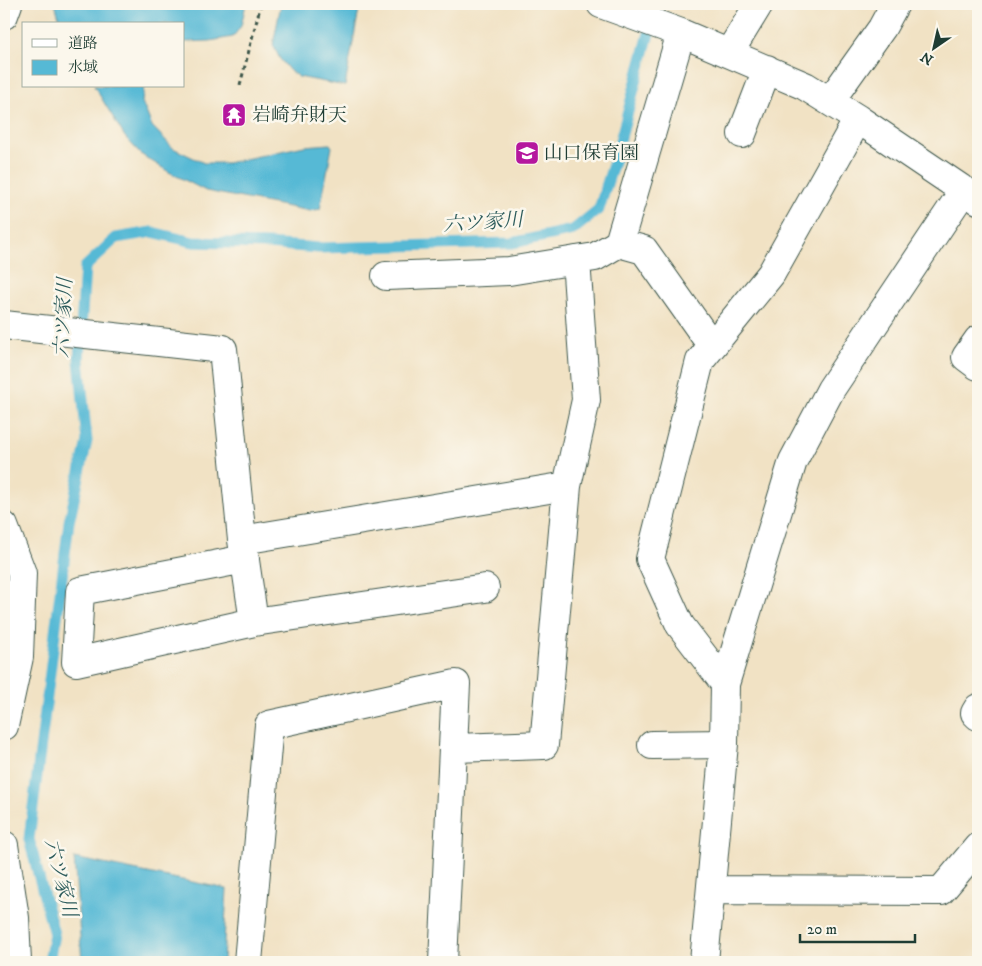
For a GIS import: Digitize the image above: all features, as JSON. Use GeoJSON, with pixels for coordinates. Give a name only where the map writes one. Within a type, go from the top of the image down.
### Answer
{"type":"FeatureCollection","features":[{"type":"Feature","properties":{"kind":"street"},"geometry":{"type":"LineString","coordinates":[[4,15],[8,4]]}},
{"type":"Feature","properties":{"kind":"street"},"geometry":{"type":"LineString","coordinates":[[729,53],[759,4]]}},
{"type":"Feature","properties":{"kind":"street"},"geometry":{"type":"LineString","coordinates":[[830,101],[882,28],[895,4]]}},
{"type":"Feature","properties":{"kind":"street"},"geometry":{"type":"LineString","coordinates":[[621,8],[805,86],[858,119],[971,195],[831,389],[793,461],[725,684],[724,744],[704,962]]}},
{"type":"Feature","properties":{"kind":"street"},"geometry":{"type":"LineString","coordinates":[[386,276],[510,271],[595,257],[619,243],[678,32]]}},
{"type":"Feature","properties":{"kind":"street"},"geometry":{"type":"LineString","coordinates":[[742,134],[767,70]]}},
{"type":"Feature","properties":{"kind":"street"},"geometry":{"type":"LineString","coordinates":[[725,684],[680,625],[650,559],[700,361],[771,274],[858,119]]}},
{"type":"Feature","properties":{"kind":"street"},"geometry":{"type":"LineString","coordinates":[[619,243],[644,250],[712,346]]}},
{"type":"Feature","properties":{"kind":"street"},"geometry":{"type":"LineString","coordinates":[[454,748],[544,745],[567,486],[586,400],[576,260]]}},
{"type":"Feature","properties":{"kind":"street"},"geometry":{"type":"LineString","coordinates":[[4,324],[223,349],[244,550],[254,622]]}},
{"type":"Feature","properties":{"kind":"street"},"geometry":{"type":"LineString","coordinates":[[978,340],[966,357],[978,366]]}},
{"type":"Feature","properties":{"kind":"street"},"geometry":{"type":"LineString","coordinates":[[485,588],[254,622],[76,662],[80,591],[244,550],[567,486]]}},
{"type":"Feature","properties":{"kind":"street"},"geometry":{"type":"LineString","coordinates":[[4,526],[22,573],[4,726]]}},
{"type":"Feature","properties":{"kind":"street"},"geometry":{"type":"LineString","coordinates":[[248,962],[269,725],[456,684],[443,962]]}},
{"type":"Feature","properties":{"kind":"street"},"geometry":{"type":"LineString","coordinates":[[978,708],[975,713],[978,716]]}},
{"type":"Feature","properties":{"kind":"street"},"geometry":{"type":"LineString","coordinates":[[652,745],[724,744]]}},
{"type":"Feature","properties":{"kind":"street"},"geometry":{"type":"LineString","coordinates":[[4,845],[9,919],[17,962]]}},
{"type":"Feature","properties":{"kind":"street"},"geometry":{"type":"LineString","coordinates":[[711,890],[941,891],[978,847]]}},
{"type":"Feature","properties":{"kind":"path"},"geometry":{"type":"LineString","coordinates":[[240,86],[261,4]]}},
{"type":"Feature","properties":{"kind":"water"},"geometry":{"type":"Polygon","coordinates":[[[55,4],[246,4],[241,26],[233,37],[210,41],[185,42],[185,22],[60,22],[55,4]]]}},
{"type":"Feature","properties":{"kind":"water"},"geometry":{"type":"Polygon","coordinates":[[[281,4],[360,4],[345,86],[299,77],[290,71],[280,59],[273,45],[281,4]]]}},
{"type":"Feature","properties":{"kind":"water"},"geometry":{"type":"Polygon","coordinates":[[[95,88],[144,88],[142,102],[152,126],[173,148],[204,163],[227,163],[304,146],[330,144],[332,147],[320,209],[310,211],[206,191],[169,172],[142,155],[125,137],[95,88]]]}},
{"type":"Feature","properties":{"kind":"water"},"geometry":{"type":"Polygon","coordinates":[[[74,858],[227,889],[223,962],[82,962],[74,858]]]}},
{"type":"Feature","properties":{"kind":"waterway","name":"六ツ家川"},"geometry":{"type":"LineString","coordinates":[[49,962],[54,934],[29,839],[69,522],[87,441],[79,360],[85,267],[116,238],[152,232],[193,242],[267,244],[319,248],[512,243],[573,230],[599,209],[617,152],[657,4]]}},
{"type":"Feature","properties":{"kind":"place","name":"岩崎弁財天"},"geometry":{"type":"Point","coordinates":[234,115]}},
{"type":"Feature","properties":{"kind":"place","name":"山口保育園"},"geometry":{"type":"Point","coordinates":[527,153]}}]}
